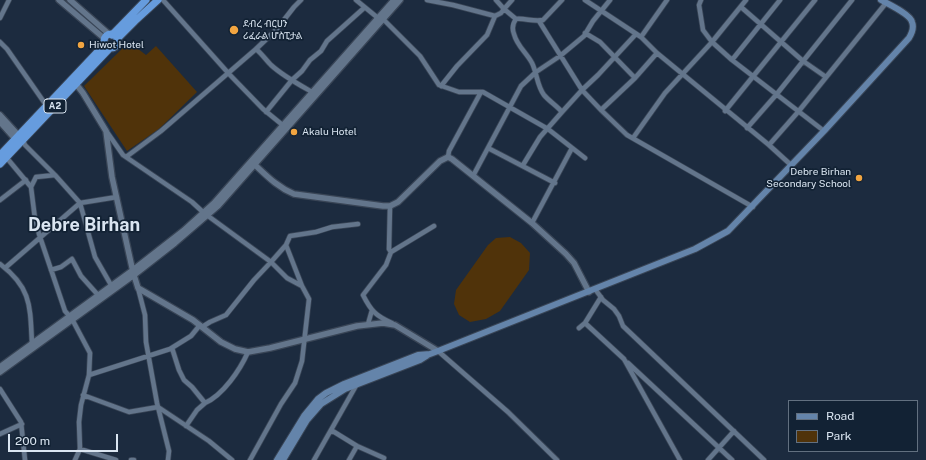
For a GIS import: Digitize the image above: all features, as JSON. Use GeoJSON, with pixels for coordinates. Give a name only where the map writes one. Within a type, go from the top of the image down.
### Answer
{"type":"FeatureCollection","features":[{"type":"Feature","properties":{"kind":"highway","name":"A2"},"geometry":{"type":"LineString","coordinates":[[20,141],[46,105],[110,40],[146,0]]}},
{"type":"Feature","properties":{"kind":"highway","name":"A2"},"geometry":{"type":"LineString","coordinates":[[0,164],[3,156],[20,141],[76,84],[110,40],[158,0]]}},
{"type":"Feature","properties":{"kind":"main road"},"geometry":{"type":"LineString","coordinates":[[277,460],[304,416],[318,399],[326,393],[420,360],[430,354],[592,291],[695,249],[728,231],[753,207],[909,38],[913,27],[911,19],[907,15],[883,1]]}},
{"type":"Feature","properties":{"kind":"main road"},"geometry":{"type":"LineString","coordinates":[[283,460],[307,420],[321,404],[356,382]]}},
{"type":"Feature","properties":{"kind":"street"},"geometry":{"type":"LineString","coordinates":[[0,18],[9,0]]}},
{"type":"Feature","properties":{"kind":"street"},"geometry":{"type":"LineString","coordinates":[[59,0],[110,40]]}},
{"type":"Feature","properties":{"kind":"street"},"geometry":{"type":"LineString","coordinates":[[70,0],[110,40]]}},
{"type":"Feature","properties":{"kind":"street"},"geometry":{"type":"LineString","coordinates":[[163,0],[228,73],[266,112],[285,127]]}},
{"type":"Feature","properties":{"kind":"street"},"geometry":{"type":"LineString","coordinates":[[126,157],[161,131],[256,49],[276,30],[301,0]]}},
{"type":"Feature","properties":{"kind":"street"},"geometry":{"type":"LineString","coordinates":[[356,0],[363,7],[381,18],[420,56],[439,85],[459,92],[483,92],[548,129],[585,158]]}},
{"type":"Feature","properties":{"kind":"street"},"geometry":{"type":"LineString","coordinates":[[266,112],[310,60],[321,51],[327,41],[363,7],[363,0]]}},
{"type":"Feature","properties":{"kind":"street"},"geometry":{"type":"LineString","coordinates":[[0,367],[175,243],[206,214],[218,206],[253,163],[381,18],[394,0]]}},
{"type":"Feature","properties":{"kind":"street"},"geometry":{"type":"LineString","coordinates":[[285,127],[312,92],[381,18],[400,0]]}},
{"type":"Feature","properties":{"kind":"street"},"geometry":{"type":"LineString","coordinates":[[427,0],[454,5],[495,16],[499,16],[512,0]]}},
{"type":"Feature","properties":{"kind":"street"},"geometry":{"type":"LineString","coordinates":[[496,0],[516,19],[538,21],[543,20],[562,0]]}},
{"type":"Feature","properties":{"kind":"street"},"geometry":{"type":"LineString","coordinates":[[585,0],[641,37],[657,53],[769,145],[791,165]]}},
{"type":"Feature","properties":{"kind":"street"},"geometry":{"type":"LineString","coordinates":[[473,176],[521,86],[536,72],[560,56],[586,33],[610,0]]}},
{"type":"Feature","properties":{"kind":"street"},"geometry":{"type":"LineString","coordinates":[[641,37],[667,0]]}},
{"type":"Feature","properties":{"kind":"street"},"geometry":{"type":"LineString","coordinates":[[701,0],[699,5],[703,30],[712,42],[753,77],[824,131]]}},
{"type":"Feature","properties":{"kind":"street"},"geometry":{"type":"LineString","coordinates":[[634,138],[665,93],[712,42],[746,0]]}},
{"type":"Feature","properties":{"kind":"street"},"geometry":{"type":"LineString","coordinates":[[732,60],[780,0]]}},
{"type":"Feature","properties":{"kind":"street"},"geometry":{"type":"LineString","coordinates":[[726,111],[814,0]]}},
{"type":"Feature","properties":{"kind":"street"},"geometry":{"type":"LineString","coordinates":[[747,128],[776,95],[852,0]]}},
{"type":"Feature","properties":{"kind":"street"},"geometry":{"type":"LineString","coordinates":[[769,145],[826,77],[883,1]]}},
{"type":"Feature","properties":{"kind":"street"},"geometry":{"type":"LineString","coordinates":[[741,7],[803,61],[826,77]]}},
{"type":"Feature","properties":{"kind":"street"},"geometry":{"type":"LineString","coordinates":[[441,86],[457,66],[487,35],[495,16]]}},
{"type":"Feature","properties":{"kind":"street"},"geometry":{"type":"LineString","coordinates":[[516,19],[513,33],[520,48],[528,56],[536,72],[544,95],[562,112]]}},
{"type":"Feature","properties":{"kind":"street"},"geometry":{"type":"LineString","coordinates":[[538,21],[582,90],[627,135],[753,207]]}},
{"type":"Feature","properties":{"kind":"street"},"geometry":{"type":"LineString","coordinates":[[586,33],[600,42],[635,78]]}},
{"type":"Feature","properties":{"kind":"street"},"geometry":{"type":"LineString","coordinates":[[523,165],[533,148],[562,112],[636,34]]}},
{"type":"Feature","properties":{"kind":"street"},"geometry":{"type":"LineString","coordinates":[[0,42],[7,49],[46,105]]}},
{"type":"Feature","properties":{"kind":"street"},"geometry":{"type":"LineString","coordinates":[[256,49],[271,65],[312,92]]}},
{"type":"Feature","properties":{"kind":"street"},"geometry":{"type":"LineString","coordinates":[[601,110],[635,78],[657,53]]}},
{"type":"Feature","properties":{"kind":"street"},"geometry":{"type":"LineString","coordinates":[[76,84],[123,155],[177,191],[270,262],[287,278],[302,286]]}},
{"type":"Feature","properties":{"kind":"street"},"geometry":{"type":"LineString","coordinates":[[448,158],[449,151],[481,92]]}},
{"type":"Feature","properties":{"kind":"street"},"geometry":{"type":"LineString","coordinates":[[0,115],[20,141]]}},
{"type":"Feature","properties":{"kind":"street"},"geometry":{"type":"LineString","coordinates":[[0,122],[56,175],[80,203],[95,257],[111,285]]}},
{"type":"Feature","properties":{"kind":"street"},"geometry":{"type":"LineString","coordinates":[[106,130],[112,177],[133,272],[145,314],[146,342],[158,407],[169,451],[168,460]]}},
{"type":"Feature","properties":{"kind":"street"},"geometry":{"type":"LineString","coordinates":[[488,148],[555,183]]}},
{"type":"Feature","properties":{"kind":"street"},"geometry":{"type":"LineString","coordinates":[[532,222],[555,183],[572,148]]}},
{"type":"Feature","properties":{"kind":"street"},"geometry":{"type":"LineString","coordinates":[[3,156],[26,180],[30,187],[35,219],[64,311],[71,317],[90,353],[89,375],[81,405],[79,422],[80,448],[75,460]]}},
{"type":"Feature","properties":{"kind":"street"},"geometry":{"type":"LineString","coordinates":[[253,163],[275,184],[294,194],[375,206],[390,206],[398,202],[440,161],[452,158],[532,222],[566,254],[574,263],[592,291],[614,309],[623,326],[764,460]]}},
{"type":"Feature","properties":{"kind":"street"},"geometry":{"type":"LineString","coordinates":[[30,187],[36,177],[56,175]]}},
{"type":"Feature","properties":{"kind":"street"},"geometry":{"type":"LineString","coordinates":[[0,200],[26,180]]}},
{"type":"Feature","properties":{"kind":"street"},"geometry":{"type":"LineString","coordinates":[[5,268],[80,203],[117,197]]}},
{"type":"Feature","properties":{"kind":"street"},"geometry":{"type":"LineString","coordinates":[[390,206],[389,249],[391,252]]}},
{"type":"Feature","properties":{"kind":"street"},"geometry":{"type":"LineString","coordinates":[[89,375],[149,357],[172,348],[191,336],[201,326],[226,315],[254,280],[286,245],[290,236],[316,232],[332,227],[358,224]]}},
{"type":"Feature","properties":{"kind":"street"},"geometry":{"type":"LineString","coordinates":[[434,226],[391,252],[386,265],[363,295],[372,310],[382,319],[395,325],[438,351],[508,412],[557,460]]}},
{"type":"Feature","properties":{"kind":"street"},"geometry":{"type":"LineString","coordinates":[[250,460],[281,404],[295,383],[302,361],[309,299],[302,286],[286,245]]}},
{"type":"Feature","properties":{"kind":"street"},"geometry":{"type":"LineString","coordinates":[[51,270],[61,267],[72,259],[81,276],[98,295]]}},
{"type":"Feature","properties":{"kind":"street"},"geometry":{"type":"LineString","coordinates":[[0,264],[19,282],[25,291],[29,304],[32,344]]}},
{"type":"Feature","properties":{"kind":"street"},"geometry":{"type":"LineString","coordinates":[[0,372],[111,285],[133,272]]}},
{"type":"Feature","properties":{"kind":"street"},"geometry":{"type":"LineString","coordinates":[[138,288],[193,320],[221,342],[235,349],[248,352],[368,324],[383,323],[395,325]]}},
{"type":"Feature","properties":{"kind":"street"},"geometry":{"type":"LineString","coordinates":[[579,328],[585,323],[600,297]]}},
{"type":"Feature","properties":{"kind":"street"},"geometry":{"type":"LineString","coordinates":[[368,324],[372,310]]}},
{"type":"Feature","properties":{"kind":"street"},"geometry":{"type":"LineString","coordinates":[[585,323],[732,460]]}},
{"type":"Feature","properties":{"kind":"street"},"geometry":{"type":"LineString","coordinates":[[172,348],[184,380],[205,403]]}},
{"type":"Feature","properties":{"kind":"street"},"geometry":{"type":"LineString","coordinates":[[186,426],[197,410],[205,403],[213,399],[223,389],[244,362],[248,352]]}},
{"type":"Feature","properties":{"kind":"street"},"geometry":{"type":"LineString","coordinates":[[624,359],[680,460]]}},
{"type":"Feature","properties":{"kind":"street"},"geometry":{"type":"LineString","coordinates":[[314,460],[356,382]]}},
{"type":"Feature","properties":{"kind":"street"},"geometry":{"type":"LineString","coordinates":[[0,389],[22,424],[25,460]]}},
{"type":"Feature","properties":{"kind":"street"},"geometry":{"type":"LineString","coordinates":[[84,395],[129,412],[158,407],[209,441],[232,460]]}},
{"type":"Feature","properties":{"kind":"street"},"geometry":{"type":"LineString","coordinates":[[0,434],[22,424]]}},
{"type":"Feature","properties":{"kind":"street"},"geometry":{"type":"LineString","coordinates":[[331,430],[357,446],[384,458]]}},
{"type":"Feature","properties":{"kind":"street"},"geometry":{"type":"LineString","coordinates":[[708,460],[734,432]]}},
{"type":"Feature","properties":{"kind":"street"},"geometry":{"type":"LineString","coordinates":[[349,460],[357,446]]}},
{"type":"Feature","properties":{"kind":"street"},"geometry":{"type":"LineString","coordinates":[[80,448],[116,460]]}},
{"type":"Feature","properties":{"kind":"green space"},"geometry":{"type":"Polygon","coordinates":[[[129,42],[146,55],[156,46],[197,92],[159,129],[127,151],[84,86],[129,42]]]}},
{"type":"Feature","properties":{"kind":"green space"},"geometry":{"type":"Polygon","coordinates":[[[510,237],[521,243],[530,253],[529,270],[500,311],[486,319],[470,322],[459,315],[454,304],[456,290],[488,245],[496,238],[510,237]]]}},
{"type":"Feature","properties":{"kind":"place","name":"ደብረ ብርሀን ሪፈራል ሆስፒታል"},"geometry":{"type":"Point","coordinates":[234,30]}},
{"type":"Feature","properties":{"kind":"place","name":"Hiwot Hotel"},"geometry":{"type":"Point","coordinates":[81,45]}},
{"type":"Feature","properties":{"kind":"place","name":"Akalu Hotel"},"geometry":{"type":"Point","coordinates":[294,132]}},
{"type":"Feature","properties":{"kind":"place","name":"Debre Birhan Secondary School"},"geometry":{"type":"Point","coordinates":[859,178]}},
{"type":"Feature","properties":{"kind":"district","name":"Debre Birhan"},"geometry":{"type":"Point","coordinates":[84,225]}}]}
